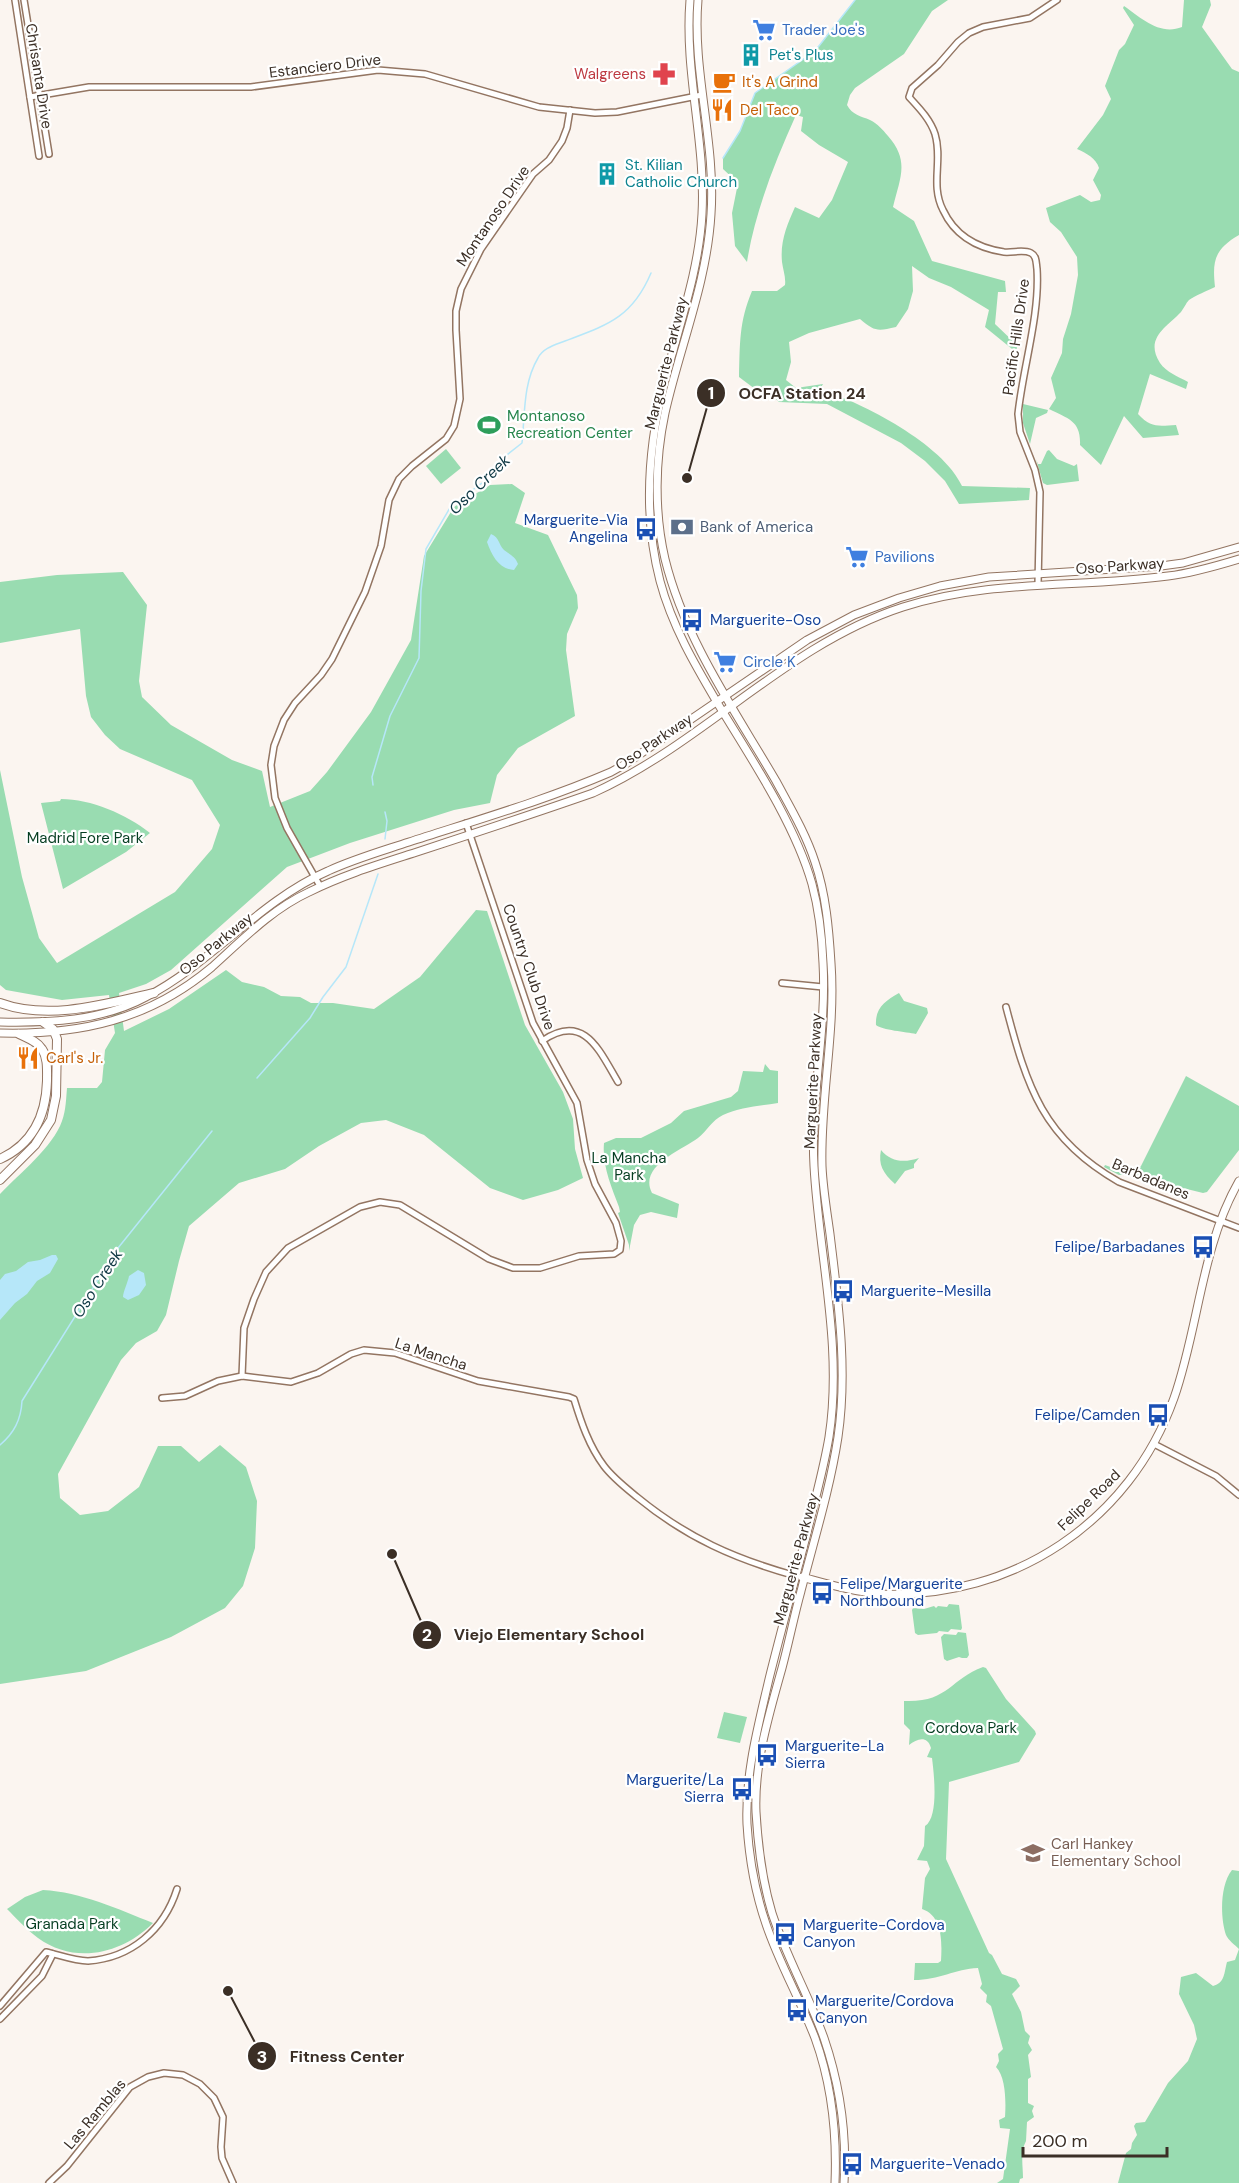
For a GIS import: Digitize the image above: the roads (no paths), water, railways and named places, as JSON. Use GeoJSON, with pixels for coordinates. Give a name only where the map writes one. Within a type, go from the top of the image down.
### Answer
{"type":"FeatureCollection","features":[{"type":"Feature","properties":{"kind":"highway"},"geometry":{"type":"LineString","coordinates":[[0,1003],[15,1008],[39,1011],[95,1005],[153,993]]}},
{"type":"Feature","properties":{"kind":"highway"},"geometry":{"type":"LineString","coordinates":[[0,1180],[35,1145],[51,1120],[56,1096],[56,1033],[49,1024],[44,1022]]}},
{"type":"Feature","properties":{"kind":"highway"},"geometry":{"type":"LineString","coordinates":[[0,1159],[17,1149],[35,1130],[45,1105],[46,1058],[36,1042],[19,1034]]}},
{"type":"Feature","properties":{"kind":"main road","name":"Marguerite Parkway"},"geometry":{"type":"LineString","coordinates":[[690,0],[690,68],[698,96],[712,188],[709,243],[665,414],[658,459],[658,498],[664,554],[680,608],[700,652],[794,813],[810,848],[819,877],[829,929],[832,989],[822,1120],[822,1165],[842,1331],[843,1382],[839,1430],[829,1489],[764,1735],[759,1761],[756,1806],[763,1875],[774,1918],[823,2036],[836,2081],[842,2112],[844,2183]]}},
{"type":"Feature","properties":{"kind":"main road","name":"Marguerite Parkway"},"geometry":{"type":"LineString","coordinates":[[698,0],[698,96],[703,191],[700,235],[694,269],[655,422],[651,459],[650,514],[655,555],[667,604],[695,666],[777,804],[812,884],[821,932],[823,987],[813,1119],[813,1166],[833,1332],[834,1383],[830,1430],[820,1487],[756,1733],[747,1792],[747,1824],[756,1888],[765,1922],[815,2040],[828,2084],[833,2112],[836,2183]]}},
{"type":"Feature","properties":{"kind":"main road","name":"Oso Parkway"},"geometry":{"type":"LineString","coordinates":[[0,1022],[44,1022],[84,1017],[108,1012],[145,998],[200,962],[276,901],[315,877],[357,859],[466,824],[611,772],[807,640],[854,615],[899,598],[958,582],[1037,573],[1161,566],[1183,563],[1239,547]]}},
{"type":"Feature","properties":{"kind":"main road","name":"Oso Parkway"},"geometry":{"type":"LineString","coordinates":[[0,1033],[56,1033],[106,1023],[145,1010],[176,993],[209,969],[274,914],[302,895],[344,876],[593,794],[650,764],[809,652],[843,632],[874,618],[946,595],[1003,586],[1167,576],[1198,571],[1239,559]]}},
{"type":"Feature","properties":{"kind":"main road"},"geometry":{"type":"LineString","coordinates":[[106,1023],[108,1012]]}},
{"type":"Feature","properties":{"kind":"main road","name":"Felipe Road"},"geometry":{"type":"LineString","coordinates":[[796,1575],[860,1591],[904,1594],[966,1587],[1017,1570],[1079,1532],[1129,1482],[1154,1444],[1174,1398],[1219,1221],[1239,1181]]}},
{"type":"Feature","properties":{"kind":"street","name":"Chrisanta Drive"},"geometry":{"type":"LineString","coordinates":[[15,0],[39,156]]}},
{"type":"Feature","properties":{"kind":"street","name":"Chrisanta Drive"},"geometry":{"type":"LineString","coordinates":[[24,0],[49,154]]}},
{"type":"Feature","properties":{"kind":"street","name":"Pacific Hills Drive"},"geometry":{"type":"LineString","coordinates":[[1038,584],[1040,492],[1035,470],[1020,432],[1018,414],[1038,284],[1036,257],[1032,253],[1006,252],[972,242],[956,231],[937,199],[938,155],[934,132],[923,113],[909,97],[912,88],[939,65],[958,42],[969,33],[983,27],[1030,18],[1057,0]]}},
{"type":"Feature","properties":{"kind":"street","name":"Estanciero Drive"},"geometry":{"type":"LineString","coordinates":[[30,97],[89,87],[251,87],[378,70],[425,74],[520,102],[595,113],[617,112],[698,96]]}},
{"type":"Feature","properties":{"kind":"street","name":"Montanoso Drive"},"geometry":{"type":"LineString","coordinates":[[320,886],[287,828],[275,798],[271,765],[274,746],[284,720],[295,703],[321,675],[332,659],[361,601],[375,568],[381,546],[388,500],[399,479],[446,439],[454,426],[460,399],[456,311],[461,289],[481,249],[533,174],[549,160],[562,141],[570,110]]}},
{"type":"Feature","properties":{"kind":"street","name":"Country Club Drive"},"geometry":{"type":"LineString","coordinates":[[242,1376],[244,1328],[266,1272],[288,1248],[360,1206],[380,1202],[400,1205],[489,1259],[513,1268],[540,1268],[579,1256],[614,1254],[620,1250],[621,1241],[616,1223],[595,1184],[586,1160],[577,1102],[533,1023],[466,824]]}},
{"type":"Feature","properties":{"kind":"street"},"geometry":{"type":"LineString","coordinates":[[782,983],[823,987]]}},
{"type":"Feature","properties":{"kind":"street","name":"Barbadanes"},"geometry":{"type":"LineString","coordinates":[[1006,1007],[1031,1087],[1046,1117],[1070,1147],[1119,1182],[1239,1228]]}},
{"type":"Feature","properties":{"kind":"street"},"geometry":{"type":"LineString","coordinates":[[542,1041],[554,1033],[565,1030],[585,1035],[598,1048],[618,1082]]}},
{"type":"Feature","properties":{"kind":"street","name":"La Mancha"},"geometry":{"type":"LineString","coordinates":[[242,1376],[291,1382],[318,1373],[351,1354],[364,1350],[381,1351],[395,1353],[478,1381],[574,1399],[593,1449],[604,1466],[622,1485],[659,1515],[723,1552],[796,1575]]}},
{"type":"Feature","properties":{"kind":"street"},"geometry":{"type":"LineString","coordinates":[[162,1398],[185,1396],[218,1381],[242,1376]]}},
{"type":"Feature","properties":{"kind":"street"},"geometry":{"type":"LineString","coordinates":[[1154,1444],[1216,1476],[1239,1495]]}},
{"type":"Feature","properties":{"kind":"street"},"geometry":{"type":"LineString","coordinates":[[0,2006],[46,1952],[86,1961],[124,1954],[138,1945],[167,1914],[177,1889]]}},
{"type":"Feature","properties":{"kind":"street"},"geometry":{"type":"LineString","coordinates":[[0,2019],[42,1976],[53,1954]]}},
{"type":"Feature","properties":{"kind":"street","name":"Las Ramblas"},"geometry":{"type":"LineString","coordinates":[[48,2183],[67,2166],[130,2087],[148,2077],[164,2073],[183,2075],[200,2084],[214,2098],[223,2117],[220,2147],[222,2158],[233,2183]]}},
{"type":"Feature","properties":{"kind":"water"},"geometry":{"type":"Polygon","coordinates":[[[491,534],[517,561],[518,564],[514,570],[504,567],[494,557],[487,542],[491,534]]]}},
{"type":"Feature","properties":{"kind":"water"},"geometry":{"type":"Polygon","coordinates":[[[56,1255],[58,1259],[50,1273],[37,1281],[0,1320],[0,1280],[5,1274],[16,1271],[28,1262],[56,1255]]]}},
{"type":"Feature","properties":{"kind":"water"},"geometry":{"type":"Polygon","coordinates":[[[138,1270],[144,1273],[146,1285],[139,1295],[128,1300],[123,1297],[129,1276],[138,1270]]]}},
{"type":"Feature","properties":{"kind":"waterway","name":"Oso Creek"},"geometry":{"type":"LineString","coordinates":[[723,158],[740,131],[755,93],[815,51],[855,0]]}},
{"type":"Feature","properties":{"kind":"waterway","name":"Oso Creek"},"geometry":{"type":"LineString","coordinates":[[373,785],[372,777],[390,716],[419,658],[421,591],[426,549],[451,506],[486,480],[503,458],[522,443],[527,388],[540,355],[550,347],[617,318],[635,300],[651,273]]}},
{"type":"Feature","properties":{"kind":"waterway","name":"Oso Creek"},"geometry":{"type":"LineString","coordinates":[[385,812],[387,821],[385,839]]}},
{"type":"Feature","properties":{"kind":"waterway","name":"Oso Creek"},"geometry":{"type":"LineString","coordinates":[[257,1078],[310,1018],[346,967],[378,874]]}},
{"type":"Feature","properties":{"kind":"waterway","name":"Oso Creek"},"geometry":{"type":"LineString","coordinates":[[0,1445],[16,1426],[22,1401],[118,1248],[212,1131]]}},
{"type":"Feature","properties":{"kind":"place","name":"Trader Joe's"},"geometry":{"type":"Point","coordinates":[764,30]}},
{"type":"Feature","properties":{"kind":"place","name":"Pet's Plus"},"geometry":{"type":"Point","coordinates":[751,55]}},
{"type":"Feature","properties":{"kind":"place","name":"Walgreens"},"geometry":{"type":"Point","coordinates":[664,74]}},
{"type":"Feature","properties":{"kind":"place","name":"It's A Grind"},"geometry":{"type":"Point","coordinates":[724,82]}},
{"type":"Feature","properties":{"kind":"place","name":"Del Taco"},"geometry":{"type":"Point","coordinates":[722,110]}},
{"type":"Feature","properties":{"kind":"place","name":"St. Kilian Catholic Church"},"geometry":{"type":"Point","coordinates":[607,174]}},
{"type":"Feature","properties":{"kind":"place","name":"Montanoso Recreation Center"},"geometry":{"type":"Point","coordinates":[489,425]}},
{"type":"Feature","properties":{"kind":"place","name":"OCFA Station 24"},"geometry":{"type":"Point","coordinates":[687,478]}},
{"type":"Feature","properties":{"kind":"place","name":"Bank of America"},"geometry":{"type":"Point","coordinates":[682,527]}},
{"type":"Feature","properties":{"kind":"place","name":"Marguerite-Via Angelina"},"geometry":{"type":"Point","coordinates":[646,529]}},
{"type":"Feature","properties":{"kind":"place","name":"Pavilions"},"geometry":{"type":"Point","coordinates":[857,557]}},
{"type":"Feature","properties":{"kind":"place","name":"Marguerite-Oso"},"geometry":{"type":"Point","coordinates":[692,620]}},
{"type":"Feature","properties":{"kind":"place","name":"Circle K"},"geometry":{"type":"Point","coordinates":[725,662]}},
{"type":"Feature","properties":{"kind":"place","name":"Carl's Jr."},"geometry":{"type":"Point","coordinates":[28,1058]}},
{"type":"Feature","properties":{"kind":"place","name":"Felipe/Barbadanes"},"geometry":{"type":"Point","coordinates":[1203,1247]}},
{"type":"Feature","properties":{"kind":"place","name":"Marguerite-Mesilla"},"geometry":{"type":"Point","coordinates":[843,1291]}},
{"type":"Feature","properties":{"kind":"place","name":"Felipe/Camden"},"geometry":{"type":"Point","coordinates":[1158,1415]}},
{"type":"Feature","properties":{"kind":"place","name":"Viejo Elementary School"},"geometry":{"type":"Point","coordinates":[392,1554]}},
{"type":"Feature","properties":{"kind":"place","name":"Felipe/Marguerite Northbound"},"geometry":{"type":"Point","coordinates":[822,1593]}},
{"type":"Feature","properties":{"kind":"place","name":"Marguerite-La Sierra"},"geometry":{"type":"Point","coordinates":[767,1755]}},
{"type":"Feature","properties":{"kind":"place","name":"Marguerite/La Sierra"},"geometry":{"type":"Point","coordinates":[742,1789]}},
{"type":"Feature","properties":{"kind":"place","name":"Carl Hankey Elementary School"},"geometry":{"type":"Point","coordinates":[1033,1853]}},
{"type":"Feature","properties":{"kind":"place","name":"Marguerite-Cordova Canyon"},"geometry":{"type":"Point","coordinates":[785,1934]}},
{"type":"Feature","properties":{"kind":"place","name":"Fitness Center"},"geometry":{"type":"Point","coordinates":[228,1991]}},
{"type":"Feature","properties":{"kind":"place","name":"Marguerite/Cordova Canyon"},"geometry":{"type":"Point","coordinates":[797,2010]}},
{"type":"Feature","properties":{"kind":"place","name":"Marguerite-Venado"},"geometry":{"type":"Point","coordinates":[852,2164]}},
{"type":"Feature","properties":{"kind":"park label","name":"Madrid Fore Park"},"geometry":{"type":"Point","coordinates":[85,838]}},
{"type":"Feature","properties":{"kind":"park label","name":"La Mancha Park"},"geometry":{"type":"Point","coordinates":[629,1166]}},
{"type":"Feature","properties":{"kind":"park label","name":"Cordova Park"},"geometry":{"type":"Point","coordinates":[971,1728]}},
{"type":"Feature","properties":{"kind":"park label","name":"Granada Park"},"geometry":{"type":"Point","coordinates":[72,1924]}}]}
